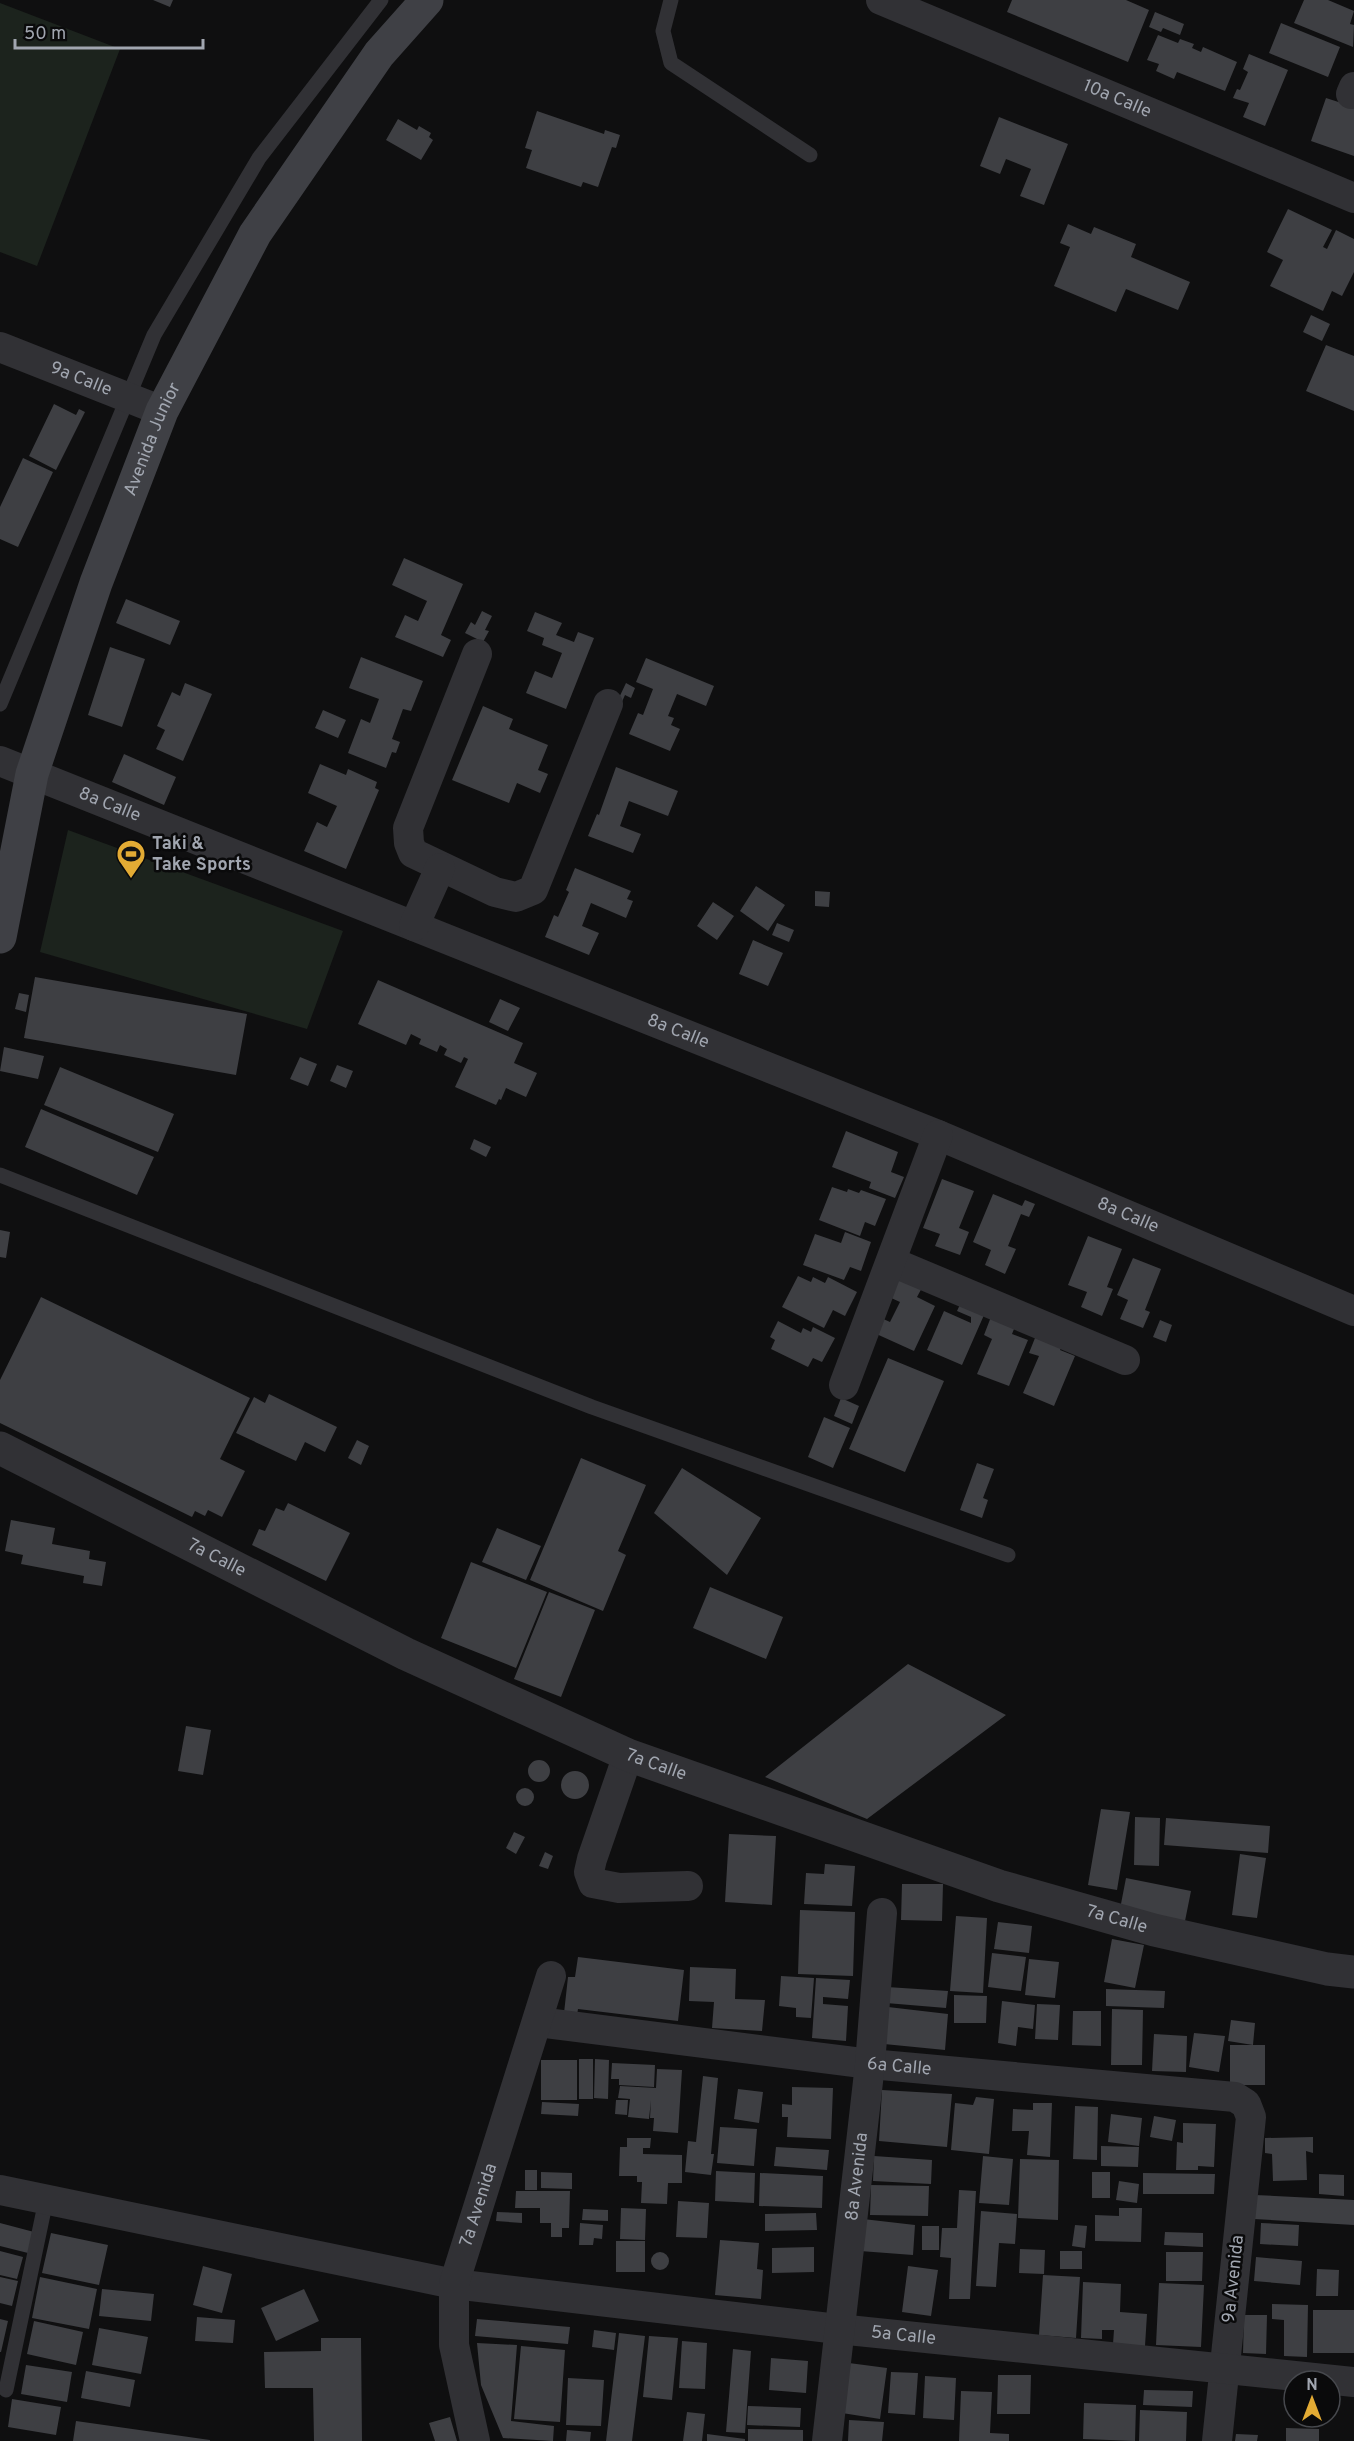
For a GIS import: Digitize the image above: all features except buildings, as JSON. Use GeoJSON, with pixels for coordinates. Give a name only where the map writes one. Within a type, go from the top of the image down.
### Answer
{"type":"FeatureCollection","features":[{"type":"Feature","properties":{"kind":"main road","name":"Avenida Junior"},"geometry":{"type":"LineString","coordinates":[[0,937],[32,774],[96,583],[162,411],[255,234],[380,54],[427,0]]}},
{"type":"Feature","properties":{"kind":"street","name":"10a Calle"},"geometry":{"type":"LineString","coordinates":[[881,0],[1354,198]]}},
{"type":"Feature","properties":{"kind":"street","name":"9a Calle"},"geometry":{"type":"LineString","coordinates":[[0,346],[162,411]]}},
{"type":"Feature","properties":{"kind":"street"},"geometry":{"type":"LineString","coordinates":[[477,654],[408,828],[409,843],[413,853],[440,868],[495,892],[516,897],[533,890],[608,704]]}},
{"type":"Feature","properties":{"kind":"street","name":"8a Calle"},"geometry":{"type":"LineString","coordinates":[[0,761],[938,1135],[1354,1311]]}},
{"type":"Feature","properties":{"kind":"street"},"geometry":{"type":"LineString","coordinates":[[414,926],[440,868]]}},
{"type":"Feature","properties":{"kind":"street"},"geometry":{"type":"LineString","coordinates":[[844,1385],[938,1135]]}},
{"type":"Feature","properties":{"kind":"street"},"geometry":{"type":"LineString","coordinates":[[892,1262],[1125,1360]]}},
{"type":"Feature","properties":{"kind":"street","name":"7a Calle"},"geometry":{"type":"LineString","coordinates":[[0,1448],[406,1654],[628,1755],[999,1886],[1154,1930],[1327,1969],[1354,1972]]}},
{"type":"Feature","properties":{"kind":"street"},"geometry":{"type":"LineString","coordinates":[[628,1755],[592,1859],[589,1872],[593,1883],[619,1888],[688,1886]]}},
{"type":"Feature","properties":{"kind":"street","name":"8a Avenida"},"geometry":{"type":"LineString","coordinates":[[827,2441],[870,2064],[882,1913]]}},
{"type":"Feature","properties":{"kind":"street","name":"7a Avenida"},"geometry":{"type":"LineString","coordinates":[[475,2441],[454,2345],[454,2284],[551,1976]]}},
{"type":"Feature","properties":{"kind":"street","name":"6a Calle"},"geometry":{"type":"LineString","coordinates":[[538,2022],[870,2064],[1235,2097],[1246,2104],[1251,2117]]}},
{"type":"Feature","properties":{"kind":"street","name":"9a Avenida"},"geometry":{"type":"LineString","coordinates":[[1217,2441],[1251,2117]]}},
{"type":"Feature","properties":{"kind":"street","name":"5a Calle"},"geometry":{"type":"LineString","coordinates":[[0,2190],[454,2284],[838,2329],[1354,2382]]}},
{"type":"Feature","properties":{"kind":"lane"},"geometry":{"type":"LineString","coordinates":[[0,704],[154,334],[259,158],[381,0]]}},
{"type":"Feature","properties":{"kind":"lane"},"geometry":{"type":"LineString","coordinates":[[671,0],[663,31],[671,63],[810,155]]}},
{"type":"Feature","properties":{"kind":"lane"},"geometry":{"type":"LineString","coordinates":[[0,1175],[592,1407],[1008,1555]]}},
{"type":"Feature","properties":{"kind":"lane"},"geometry":{"type":"LineString","coordinates":[[6,2390],[46,2200]]}},
{"type":"Feature","properties":{"kind":"shaded area"},"geometry":{"type":"Polygon","coordinates":[[[0,3],[120,49],[37,266],[0,252],[0,3]]]}},
{"type":"Feature","properties":{"kind":"shaded area","name":"Taki & Take Sports"},"geometry":{"type":"Polygon","coordinates":[[[68,830],[343,931],[307,1029],[40,952],[68,830]]]}},
{"type":"Feature","properties":{"kind":"place","name":"Taki & Take Sports"},"geometry":{"type":"Point","coordinates":[131,880]}}]}
